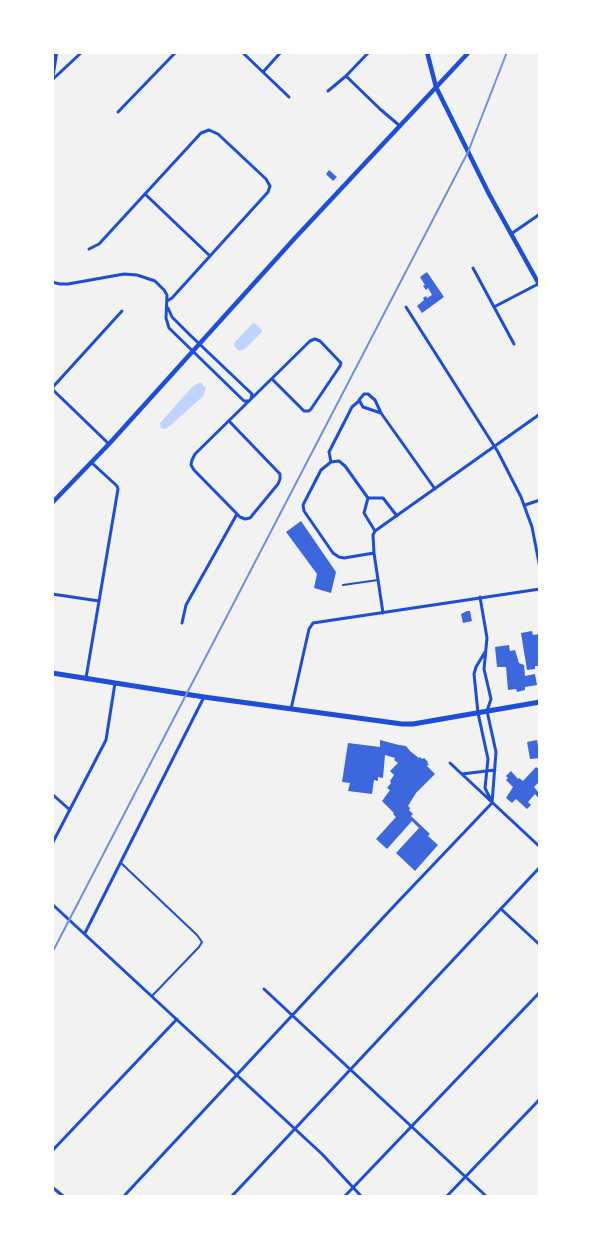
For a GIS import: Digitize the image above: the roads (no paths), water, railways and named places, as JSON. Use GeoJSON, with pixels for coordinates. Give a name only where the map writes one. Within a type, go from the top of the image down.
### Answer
{"type":"FeatureCollection","features":[{"type":"Feature","properties":{"kind":"main road"},"geometry":{"type":"LineString","coordinates":[[52,673],[290,710],[412,724],[540,702]]}},
{"type":"Feature","properties":{"kind":"street"},"geometry":{"type":"LineString","coordinates":[[52,79],[56,52]]}},
{"type":"Feature","properties":{"kind":"street"},"geometry":{"type":"LineString","coordinates":[[52,79],[82,52]]}},
{"type":"Feature","properties":{"kind":"street"},"geometry":{"type":"LineString","coordinates":[[118,112],[176,52]]}},
{"type":"Feature","properties":{"kind":"street"},"geometry":{"type":"LineString","coordinates":[[242,52],[289,97]]}},
{"type":"Feature","properties":{"kind":"street"},"geometry":{"type":"LineString","coordinates":[[263,72],[281,52]]}},
{"type":"Feature","properties":{"kind":"street"},"geometry":{"type":"LineString","coordinates":[[328,91],[346,76],[369,52]]}},
{"type":"Feature","properties":{"kind":"street"},"geometry":{"type":"LineString","coordinates":[[427,52],[436,87],[539,285],[494,307]]}},
{"type":"Feature","properties":{"kind":"street"},"geometry":{"type":"LineString","coordinates":[[52,504],[92,463],[193,350],[468,52]]}},
{"type":"Feature","properties":{"kind":"street"},"geometry":{"type":"LineString","coordinates":[[346,76],[400,126]]}},
{"type":"Feature","properties":{"kind":"street"},"geometry":{"type":"LineString","coordinates":[[89,249],[99,244],[201,133],[209,130],[218,134],[266,178],[270,186],[266,196],[172,298],[167,301]]}},
{"type":"Feature","properties":{"kind":"street"},"geometry":{"type":"LineString","coordinates":[[145,194],[210,256]]}},
{"type":"Feature","properties":{"kind":"street"},"geometry":{"type":"LineString","coordinates":[[511,234],[540,214]]}},
{"type":"Feature","properties":{"kind":"street"},"geometry":{"type":"LineString","coordinates":[[473,268],[514,344]]}},
{"type":"Feature","properties":{"kind":"street"},"geometry":{"type":"LineString","coordinates":[[52,282],[68,284],[111,275],[137,275],[155,280],[164,290],[172,317],[252,394],[250,401]]}},
{"type":"Feature","properties":{"kind":"street"},"geometry":{"type":"LineString","coordinates":[[406,307],[494,447],[525,505],[532,527],[540,568]]}},
{"type":"Feature","properties":{"kind":"street"},"geometry":{"type":"LineString","coordinates":[[168,308],[166,318],[169,328],[244,401],[250,401]]}},
{"type":"Feature","properties":{"kind":"street"},"geometry":{"type":"LineString","coordinates":[[109,444],[52,388],[122,311]]}},
{"type":"Feature","properties":{"kind":"street"},"geometry":{"type":"LineString","coordinates":[[229,421],[280,474],[278,484],[250,518],[245,519],[237,514],[194,470],[191,465],[195,454],[310,341],[315,339],[320,341],[340,363],[340,366],[308,411],[304,410],[272,379]]}},
{"type":"Feature","properties":{"kind":"street"},"geometry":{"type":"LineString","coordinates":[[331,462],[329,452],[352,407],[359,401],[360,397],[368,394],[375,400],[381,413],[435,489]]}},
{"type":"Feature","properties":{"kind":"street"},"geometry":{"type":"LineString","coordinates":[[359,401],[363,407],[381,413]]}},
{"type":"Feature","properties":{"kind":"street"},"geometry":{"type":"LineString","coordinates":[[383,613],[374,553],[373,535],[375,531],[540,414]]}},
{"type":"Feature","properties":{"kind":"street"},"geometry":{"type":"LineString","coordinates":[[374,553],[344,558],[339,557],[333,553],[304,511],[303,505],[321,470],[331,462],[340,461],[368,498],[364,514],[375,531]]}},
{"type":"Feature","properties":{"kind":"street"},"geometry":{"type":"LineString","coordinates":[[86,678],[118,489],[92,463]]}},
{"type":"Feature","properties":{"kind":"street"},"geometry":{"type":"LineString","coordinates":[[368,498],[384,498],[397,516]]}},
{"type":"Feature","properties":{"kind":"street"},"geometry":{"type":"LineString","coordinates":[[525,505],[540,500]]}},
{"type":"Feature","properties":{"kind":"street"},"geometry":{"type":"LineString","coordinates":[[182,623],[186,606],[237,514]]}},
{"type":"Feature","properties":{"kind":"street"},"geometry":{"type":"LineString","coordinates":[[290,710],[310,626],[315,622],[540,589]]}},
{"type":"Feature","properties":{"kind":"street"},"geometry":{"type":"LineString","coordinates":[[52,594],[99,601]]}},
{"type":"Feature","properties":{"kind":"street"},"geometry":{"type":"LineString","coordinates":[[124,1196],[492,803],[496,752],[487,711],[490,699],[484,669],[486,629],[480,597]]}},
{"type":"Feature","properties":{"kind":"street"},"geometry":{"type":"LineString","coordinates":[[485,652],[474,674],[478,713],[488,759],[486,788],[492,803]]}},
{"type":"Feature","properties":{"kind":"street"},"geometry":{"type":"LineString","coordinates":[[52,844],[106,740],[115,683]]}},
{"type":"Feature","properties":{"kind":"street"},"geometry":{"type":"LineString","coordinates":[[84,934],[204,697]]}},
{"type":"Feature","properties":{"kind":"street"},"geometry":{"type":"LineString","coordinates":[[450,763],[540,847]]}},
{"type":"Feature","properties":{"kind":"street"},"geometry":{"type":"LineString","coordinates":[[462,774],[495,770]]}},
{"type":"Feature","properties":{"kind":"street"},"geometry":{"type":"LineString","coordinates":[[52,794],[70,810]]}},
{"type":"Feature","properties":{"kind":"street"},"geometry":{"type":"LineString","coordinates":[[232,1196],[540,868]]}},
{"type":"Feature","properties":{"kind":"street"},"geometry":{"type":"LineString","coordinates":[[52,904],[328,1159],[361,1196]]}},
{"type":"Feature","properties":{"kind":"street"},"geometry":{"type":"LineString","coordinates":[[501,909],[540,945]]}},
{"type":"Feature","properties":{"kind":"street"},"geometry":{"type":"LineString","coordinates":[[264,989],[486,1196]]}},
{"type":"Feature","properties":{"kind":"street"},"geometry":{"type":"LineString","coordinates":[[345,1196],[540,992]]}},
{"type":"Feature","properties":{"kind":"street"},"geometry":{"type":"LineString","coordinates":[[52,1151],[177,1019]]}},
{"type":"Feature","properties":{"kind":"street"},"geometry":{"type":"LineString","coordinates":[[447,1196],[540,1099]]}},
{"type":"Feature","properties":{"kind":"street"},"geometry":{"type":"LineString","coordinates":[[52,1187],[63,1196]]}},
{"type":"Feature","properties":{"kind":"lane"},"geometry":{"type":"LineString","coordinates":[[343,585],[378,580]]}},
{"type":"Feature","properties":{"kind":"lane"},"geometry":{"type":"LineString","coordinates":[[121,864],[202,942],[152,996]]}},
{"type":"Feature","properties":{"kind":"water"},"geometry":{"type":"Polygon","coordinates":[[[253,323],[262,330],[261,333],[245,349],[239,351],[234,346],[235,342],[253,323]]]}},
{"type":"Feature","properties":{"kind":"water"},"geometry":{"type":"Polygon","coordinates":[[[199,383],[206,388],[203,396],[170,426],[165,429],[161,428],[160,423],[192,387],[199,383]]]}},
{"type":"Feature","properties":{"kind":"railway"},"geometry":{"type":"LineString","coordinates":[[52,953],[468,152],[507,52]]}}]}
